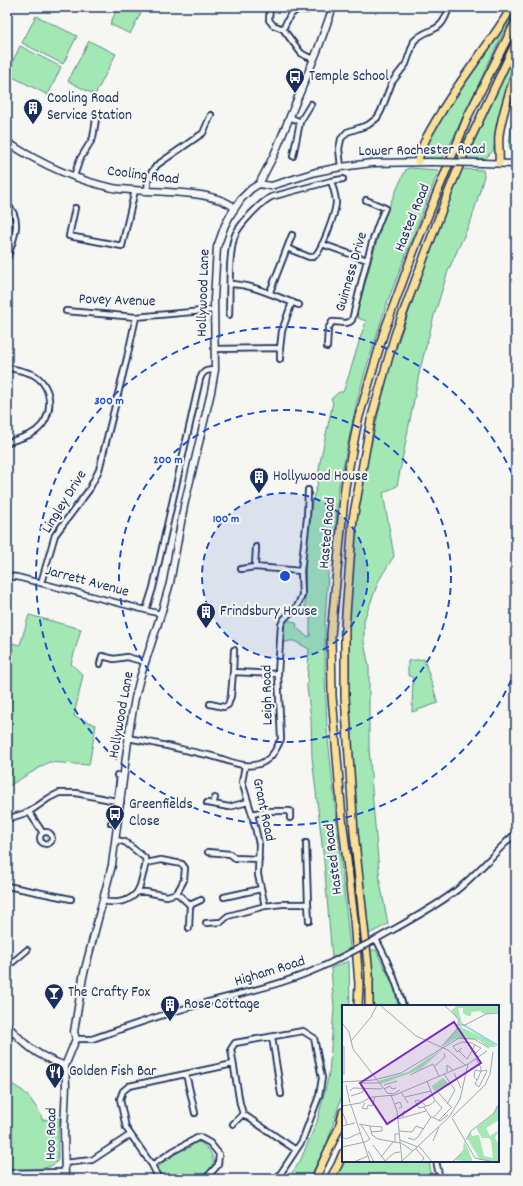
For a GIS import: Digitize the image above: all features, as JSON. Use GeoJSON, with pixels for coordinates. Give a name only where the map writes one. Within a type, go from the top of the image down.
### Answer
{"type":"FeatureCollection","features":[{"type":"Feature","properties":{"kind":"main road"},"geometry":{"type":"LineString","coordinates":[[259,184],[290,117],[332,14],[333,7]]}},
{"type":"Feature","properties":{"kind":"main road"},"geometry":{"type":"LineString","coordinates":[[418,161],[419,154],[426,140],[450,98],[512,7]]}},
{"type":"Feature","properties":{"kind":"main road","name":"Hasted Road"},"geometry":{"type":"LineString","coordinates":[[358,1005],[359,984],[354,920],[342,818],[332,696],[331,635],[345,487],[360,412],[384,332],[416,244],[469,114],[516,21]]}},
{"type":"Feature","properties":{"kind":"main road","name":"Hasted Road"},"geometry":{"type":"LineString","coordinates":[[369,1005],[369,974],[354,832],[345,696],[344,628],[353,520],[371,420],[395,335],[444,203],[468,144],[516,42]]}},
{"type":"Feature","properties":{"kind":"main road"},"geometry":{"type":"LineString","coordinates":[[499,163],[499,140],[501,127],[516,72]]}},
{"type":"Feature","properties":{"kind":"main road","name":"Cooling Road"},"geometry":{"type":"LineString","coordinates":[[7,142],[56,170],[113,188],[206,196],[222,200],[235,208]]}},
{"type":"Feature","properties":{"kind":"main road","name":"Lower Rochester Road"},"geometry":{"type":"LineString","coordinates":[[259,184],[271,186],[316,172],[372,162],[418,161],[516,164]]}},
{"type":"Feature","properties":{"kind":"main road","name":"Hollywood Lane"},"geometry":{"type":"LineString","coordinates":[[65,1066],[76,1039],[74,1032],[78,1000],[112,866],[119,801],[135,698],[170,583],[189,485],[210,400],[215,349],[214,310],[217,247],[225,225],[235,208],[251,189],[259,184]]}},
{"type":"Feature","properties":{"kind":"main road"},"geometry":{"type":"LineString","coordinates":[[7,1025],[26,1044],[45,1057],[65,1066]]}},
{"type":"Feature","properties":{"kind":"main road","name":"Hoo Road"},"geometry":{"type":"LineString","coordinates":[[64,1179],[65,1066]]}},
{"type":"Feature","properties":{"kind":"main road"},"geometry":{"type":"LineString","coordinates":[[315,1179],[339,1128],[342,1116]]}},
{"type":"Feature","properties":{"kind":"main road"},"geometry":{"type":"LineString","coordinates":[[330,1179],[342,1155]]}},
{"type":"Feature","properties":{"kind":"street"},"geometry":{"type":"LineString","coordinates":[[270,7],[269,20],[273,25],[283,29],[301,53],[314,59]]}},
{"type":"Feature","properties":{"kind":"street"},"geometry":{"type":"LineString","coordinates":[[341,167],[339,149],[342,137],[349,131],[368,124],[377,118],[392,82],[406,64],[414,41],[438,27],[445,19],[449,7]]}},
{"type":"Feature","properties":{"kind":"street"},"geometry":{"type":"LineString","coordinates":[[283,29],[290,14],[298,9],[308,10]]}},
{"type":"Feature","properties":{"kind":"street"},"geometry":{"type":"LineString","coordinates":[[293,156],[300,122],[311,104]]}},
{"type":"Feature","properties":{"kind":"street"},"geometry":{"type":"LineString","coordinates":[[148,191],[148,181],[151,173],[157,165],[203,133],[212,115]]}},
{"type":"Feature","properties":{"kind":"street"},"geometry":{"type":"LineString","coordinates":[[290,117],[300,122]]}},
{"type":"Feature","properties":{"kind":"street"},"geometry":{"type":"LineString","coordinates":[[74,176],[80,159],[93,138],[96,119]]}},
{"type":"Feature","properties":{"kind":"street"},"geometry":{"type":"LineString","coordinates":[[229,315],[232,254],[236,234],[257,208],[263,201],[271,197],[343,179]]}},
{"type":"Feature","properties":{"kind":"street"},"geometry":{"type":"LineString","coordinates":[[287,248],[309,257],[313,257],[319,252],[332,219],[336,204],[336,197],[331,181]]}},
{"type":"Feature","properties":{"kind":"street"},"geometry":{"type":"LineString","coordinates":[[75,208],[69,236],[122,246],[135,190]]}},
{"type":"Feature","properties":{"kind":"street","name":"Guinness Drive"},"geometry":{"type":"LineString","coordinates":[[327,346],[328,329],[332,322],[346,324],[350,323],[352,320],[367,260],[377,229],[386,208],[366,200]]}},
{"type":"Feature","properties":{"kind":"street"},"geometry":{"type":"LineString","coordinates":[[7,204],[13,210],[17,220],[16,231],[7,259]]}},
{"type":"Feature","properties":{"kind":"street"},"geometry":{"type":"LineString","coordinates":[[270,292],[292,234]]}},
{"type":"Feature","properties":{"kind":"street"},"geometry":{"type":"LineString","coordinates":[[322,244],[367,260]]}},
{"type":"Feature","properties":{"kind":"street"},"geometry":{"type":"LineString","coordinates":[[231,284],[252,286],[300,305]]}},
{"type":"Feature","properties":{"kind":"street"},"geometry":{"type":"LineString","coordinates":[[280,359],[282,331],[292,302]]}},
{"type":"Feature","properties":{"kind":"street","name":"Povey Avenue"},"geometry":{"type":"LineString","coordinates":[[66,311],[136,317],[214,310]]}},
{"type":"Feature","properties":{"kind":"street","name":"Lingley Drive"},"geometry":{"type":"LineString","coordinates":[[41,583],[56,534],[89,490],[99,470],[136,317]]}},
{"type":"Feature","properties":{"kind":"street"},"geometry":{"type":"LineString","coordinates":[[215,349],[280,348]]}},
{"type":"Feature","properties":{"kind":"street"},"geometry":{"type":"LineString","coordinates":[[7,367],[29,373],[38,378],[47,390],[50,403],[47,417],[39,428],[31,434],[7,443]]}},
{"type":"Feature","properties":{"kind":"street"},"geometry":{"type":"LineString","coordinates":[[146,610],[153,588],[200,379],[202,373],[207,370],[214,370]]}},
{"type":"Feature","properties":{"kind":"street","name":"Leigh Road"},"geometry":{"type":"LineString","coordinates":[[128,738],[216,757],[245,766],[258,765],[272,756],[277,749],[280,739],[278,674],[281,625],[284,619],[298,605],[302,595],[301,571],[307,518],[308,490]]}},
{"type":"Feature","properties":{"kind":"street"},"geometry":{"type":"LineString","coordinates":[[255,567],[256,547]]}},
{"type":"Feature","properties":{"kind":"street"},"geometry":{"type":"LineString","coordinates":[[241,569],[255,567],[301,571]]}},
{"type":"Feature","properties":{"kind":"street","name":"Jarrett Avenue"},"geometry":{"type":"LineString","coordinates":[[7,576],[17,576],[161,614]]}},
{"type":"Feature","properties":{"kind":"street"},"geometry":{"type":"LineString","coordinates":[[210,704],[224,707],[228,705],[233,672],[234,650]]}},
{"type":"Feature","properties":{"kind":"street"},"geometry":{"type":"LineString","coordinates":[[100,664],[102,656],[114,660],[127,657],[146,662]]}},
{"type":"Feature","properties":{"kind":"street"},"geometry":{"type":"LineString","coordinates":[[233,672],[278,674]]}},
{"type":"Feature","properties":{"kind":"street","name":"Grant Road"},"geometry":{"type":"LineString","coordinates":[[245,766],[242,782],[260,844],[258,875],[265,906]]}},
{"type":"Feature","properties":{"kind":"street"},"geometry":{"type":"LineString","coordinates":[[111,823],[114,823],[119,801],[120,776],[117,775]]}},
{"type":"Feature","properties":{"kind":"street"},"geometry":{"type":"LineString","coordinates":[[7,819],[30,812],[49,798],[59,793],[76,793],[119,801]]}},
{"type":"Feature","properties":{"kind":"street"},"geometry":{"type":"LineString","coordinates":[[213,804],[215,798]]}},
{"type":"Feature","properties":{"kind":"street"},"geometry":{"type":"LineString","coordinates":[[207,803],[229,808],[248,802]]}},
{"type":"Feature","properties":{"kind":"street"},"geometry":{"type":"LineString","coordinates":[[252,814],[290,809],[290,818]]}},
{"type":"Feature","properties":{"kind":"street"},"geometry":{"type":"LineString","coordinates":[[30,812],[43,833]]}},
{"type":"Feature","properties":{"kind":"street"},"geometry":{"type":"LineString","coordinates":[[402,1005],[389,962],[374,940],[426,911],[458,890],[516,833]]}},
{"type":"Feature","properties":{"kind":"street"},"geometry":{"type":"LineString","coordinates":[[103,901],[115,903],[124,901],[134,896],[140,886],[146,862],[145,858],[125,842],[116,840]]}},
{"type":"Feature","properties":{"kind":"street"},"geometry":{"type":"LineString","coordinates":[[306,843],[309,920]]}},
{"type":"Feature","properties":{"kind":"street","name":"Grant Road"},"geometry":{"type":"LineString","coordinates":[[208,852],[230,854],[235,858],[259,859]]}},
{"type":"Feature","properties":{"kind":"street"},"geometry":{"type":"LineString","coordinates":[[137,892],[167,896],[177,893],[183,885],[185,868],[182,864],[161,860],[146,862]]}},
{"type":"Feature","properties":{"kind":"street"},"geometry":{"type":"LineString","coordinates":[[7,886],[71,899]]}},
{"type":"Feature","properties":{"kind":"street"},"geometry":{"type":"LineString","coordinates":[[224,897],[261,889]]}},
{"type":"Feature","properties":{"kind":"street"},"geometry":{"type":"LineString","coordinates":[[177,893],[190,905],[189,928]]}},
{"type":"Feature","properties":{"kind":"street"},"geometry":{"type":"LineString","coordinates":[[190,905],[201,900]]}},
{"type":"Feature","properties":{"kind":"street"},"geometry":{"type":"LineString","coordinates":[[206,923],[221,922],[228,916],[265,906],[282,904],[308,904]]}},
{"type":"Feature","properties":{"kind":"street","name":"Higham Road"},"geometry":{"type":"LineString","coordinates":[[76,1039],[92,1039],[190,1007],[269,987],[308,973],[374,940]]}},
{"type":"Feature","properties":{"kind":"street"},"geometry":{"type":"LineString","coordinates":[[7,967],[27,950]]}},
{"type":"Feature","properties":{"kind":"street"},"geometry":{"type":"LineString","coordinates":[[277,1179],[302,1141],[319,1096],[322,1078],[314,1038],[303,1031],[235,1043],[231,1049],[243,1114],[296,1150]]}},
{"type":"Feature","properties":{"kind":"street"},"geometry":{"type":"LineString","coordinates":[[272,1037],[281,1094]]}},
{"type":"Feature","properties":{"kind":"street"},"geometry":{"type":"LineString","coordinates":[[159,1179],[126,1128],[120,1098],[123,1091],[129,1086],[233,1064]]}},
{"type":"Feature","properties":{"kind":"street"},"geometry":{"type":"LineString","coordinates":[[186,1074],[195,1113]]}},
{"type":"Feature","properties":{"kind":"street"},"geometry":{"type":"LineString","coordinates":[[233,1124],[243,1114]]}},
{"type":"Feature","properties":{"kind":"street"},"geometry":{"type":"LineString","coordinates":[[64,1163],[92,1160],[130,1135]]}},
{"type":"Feature","properties":{"kind":"street"},"geometry":{"type":"LineString","coordinates":[[152,1166],[172,1151],[199,1137],[214,1144],[219,1154],[218,1165],[207,1177],[202,1179]]}},
{"type":"Feature","properties":{"kind":"street"},"geometry":{"type":"LineString","coordinates":[[436,1162],[440,1179]]}},
{"type":"Feature","properties":{"kind":"street"},"geometry":{"type":"LineString","coordinates":[[7,1173],[64,1172]]}},
{"type":"Feature","properties":{"kind":"green space"},"geometry":{"type":"Polygon","coordinates":[[[118,7],[144,7],[130,34],[110,24],[118,7]]]}},
{"type":"Feature","properties":{"kind":"green space"},"geometry":{"type":"Polygon","coordinates":[[[515,7],[516,11],[503,33],[444,157],[429,160],[424,159],[421,153],[429,135],[515,7]]]}},
{"type":"Feature","properties":{"kind":"green space"},"geometry":{"type":"Polygon","coordinates":[[[36,16],[77,36],[63,64],[22,43],[36,16]]]}},
{"type":"Feature","properties":{"kind":"green space"},"geometry":{"type":"Polygon","coordinates":[[[89,41],[116,54],[95,95],[68,81],[89,41]]]}},
{"type":"Feature","properties":{"kind":"green space"},"geometry":{"type":"Polygon","coordinates":[[[20,46],[61,67],[48,95],[7,74],[20,46]]]}},
{"type":"Feature","properties":{"kind":"green space"},"geometry":{"type":"Polygon","coordinates":[[[516,52],[516,67],[502,108],[493,151],[485,159],[465,158],[493,97],[516,52]]]}},
{"type":"Feature","properties":{"kind":"green space"},"geometry":{"type":"Polygon","coordinates":[[[516,111],[516,159],[509,146],[511,128],[516,111]]]}},
{"type":"Feature","properties":{"kind":"green space"},"geometry":{"type":"Polygon","coordinates":[[[406,169],[439,170],[387,303],[357,401],[338,490],[336,527],[328,573],[325,621],[327,729],[350,948],[332,958],[324,861],[312,757],[311,719],[307,687],[309,649],[294,641],[283,643],[282,632],[285,621],[292,621],[297,624],[296,627],[305,635],[310,637],[310,615],[305,609],[306,544],[312,502],[317,486],[320,462],[333,402],[331,399],[339,392],[343,392],[366,321],[358,318],[357,312],[383,219],[406,169]]]}},
{"type":"Feature","properties":{"kind":"green space"},"geometry":{"type":"Polygon","coordinates":[[[461,169],[483,170],[484,176],[472,218],[448,271],[434,316],[420,369],[397,486],[383,493],[394,556],[379,580],[364,620],[364,642],[369,667],[369,747],[373,803],[380,882],[388,924],[367,935],[354,800],[347,687],[348,620],[352,559],[364,474],[389,369],[434,239],[461,169]]]}},
{"type":"Feature","properties":{"kind":"green space"},"geometry":{"type":"Polygon","coordinates":[[[29,615],[81,629],[71,664],[83,675],[74,716],[96,725],[89,765],[49,762],[7,787],[7,642],[20,645],[29,615]]]}},
{"type":"Feature","properties":{"kind":"green space"},"geometry":{"type":"Polygon","coordinates":[[[424,659],[438,703],[412,712],[413,678],[408,675],[408,661],[424,659]]]}},
{"type":"Feature","properties":{"kind":"green space"},"geometry":{"type":"Polygon","coordinates":[[[370,950],[376,950],[394,987],[398,1005],[374,1005],[370,950]]]}},
{"type":"Feature","properties":{"kind":"green space"},"geometry":{"type":"Polygon","coordinates":[[[349,961],[350,1005],[342,1005],[342,1095],[327,1144],[309,1179],[288,1179],[300,1161],[317,1122],[329,1074],[334,1008],[331,968],[349,961]]]}},
{"type":"Feature","properties":{"kind":"green space"},"geometry":{"type":"Polygon","coordinates":[[[7,1081],[23,1091],[32,1101],[41,1115],[42,1120],[60,1118],[58,1131],[58,1160],[49,1167],[35,1169],[7,1169],[7,1081]]]}},
{"type":"Feature","properties":{"kind":"green space"},"geometry":{"type":"Polygon","coordinates":[[[196,1142],[203,1144],[213,1157],[212,1166],[207,1173],[193,1179],[160,1179],[156,1170],[165,1160],[168,1161],[171,1156],[182,1149],[185,1150],[196,1142]]]}},
{"type":"Feature","properties":{"kind":"green space"},"geometry":{"type":"Polygon","coordinates":[[[344,1162],[429,1162],[432,1179],[334,1179],[344,1162]]]}},
{"type":"Feature","properties":{"kind":"place","name":"Temple School"},"geometry":{"type":"Point","coordinates":[295,94]}},
{"type":"Feature","properties":{"kind":"place","name":"Cooling Road Service Station"},"geometry":{"type":"Point","coordinates":[33,125]}},
{"type":"Feature","properties":{"kind":"place","name":"Hollywood House"},"geometry":{"type":"Point","coordinates":[259,494]}},
{"type":"Feature","properties":{"kind":"place","name":"Frindsbury House"},"geometry":{"type":"Point","coordinates":[206,629]}},
{"type":"Feature","properties":{"kind":"place","name":"Greenfields Close"},"geometry":{"type":"Point","coordinates":[115,831]}},
{"type":"Feature","properties":{"kind":"place","name":"The Crafty Fox"},"geometry":{"type":"Point","coordinates":[54,1010]}},
{"type":"Feature","properties":{"kind":"place","name":"Rose Cottage"},"geometry":{"type":"Point","coordinates":[170,1022]}},
{"type":"Feature","properties":{"kind":"place","name":"Golden Fish Bar"},"geometry":{"type":"Point","coordinates":[55,1089]}}]}
